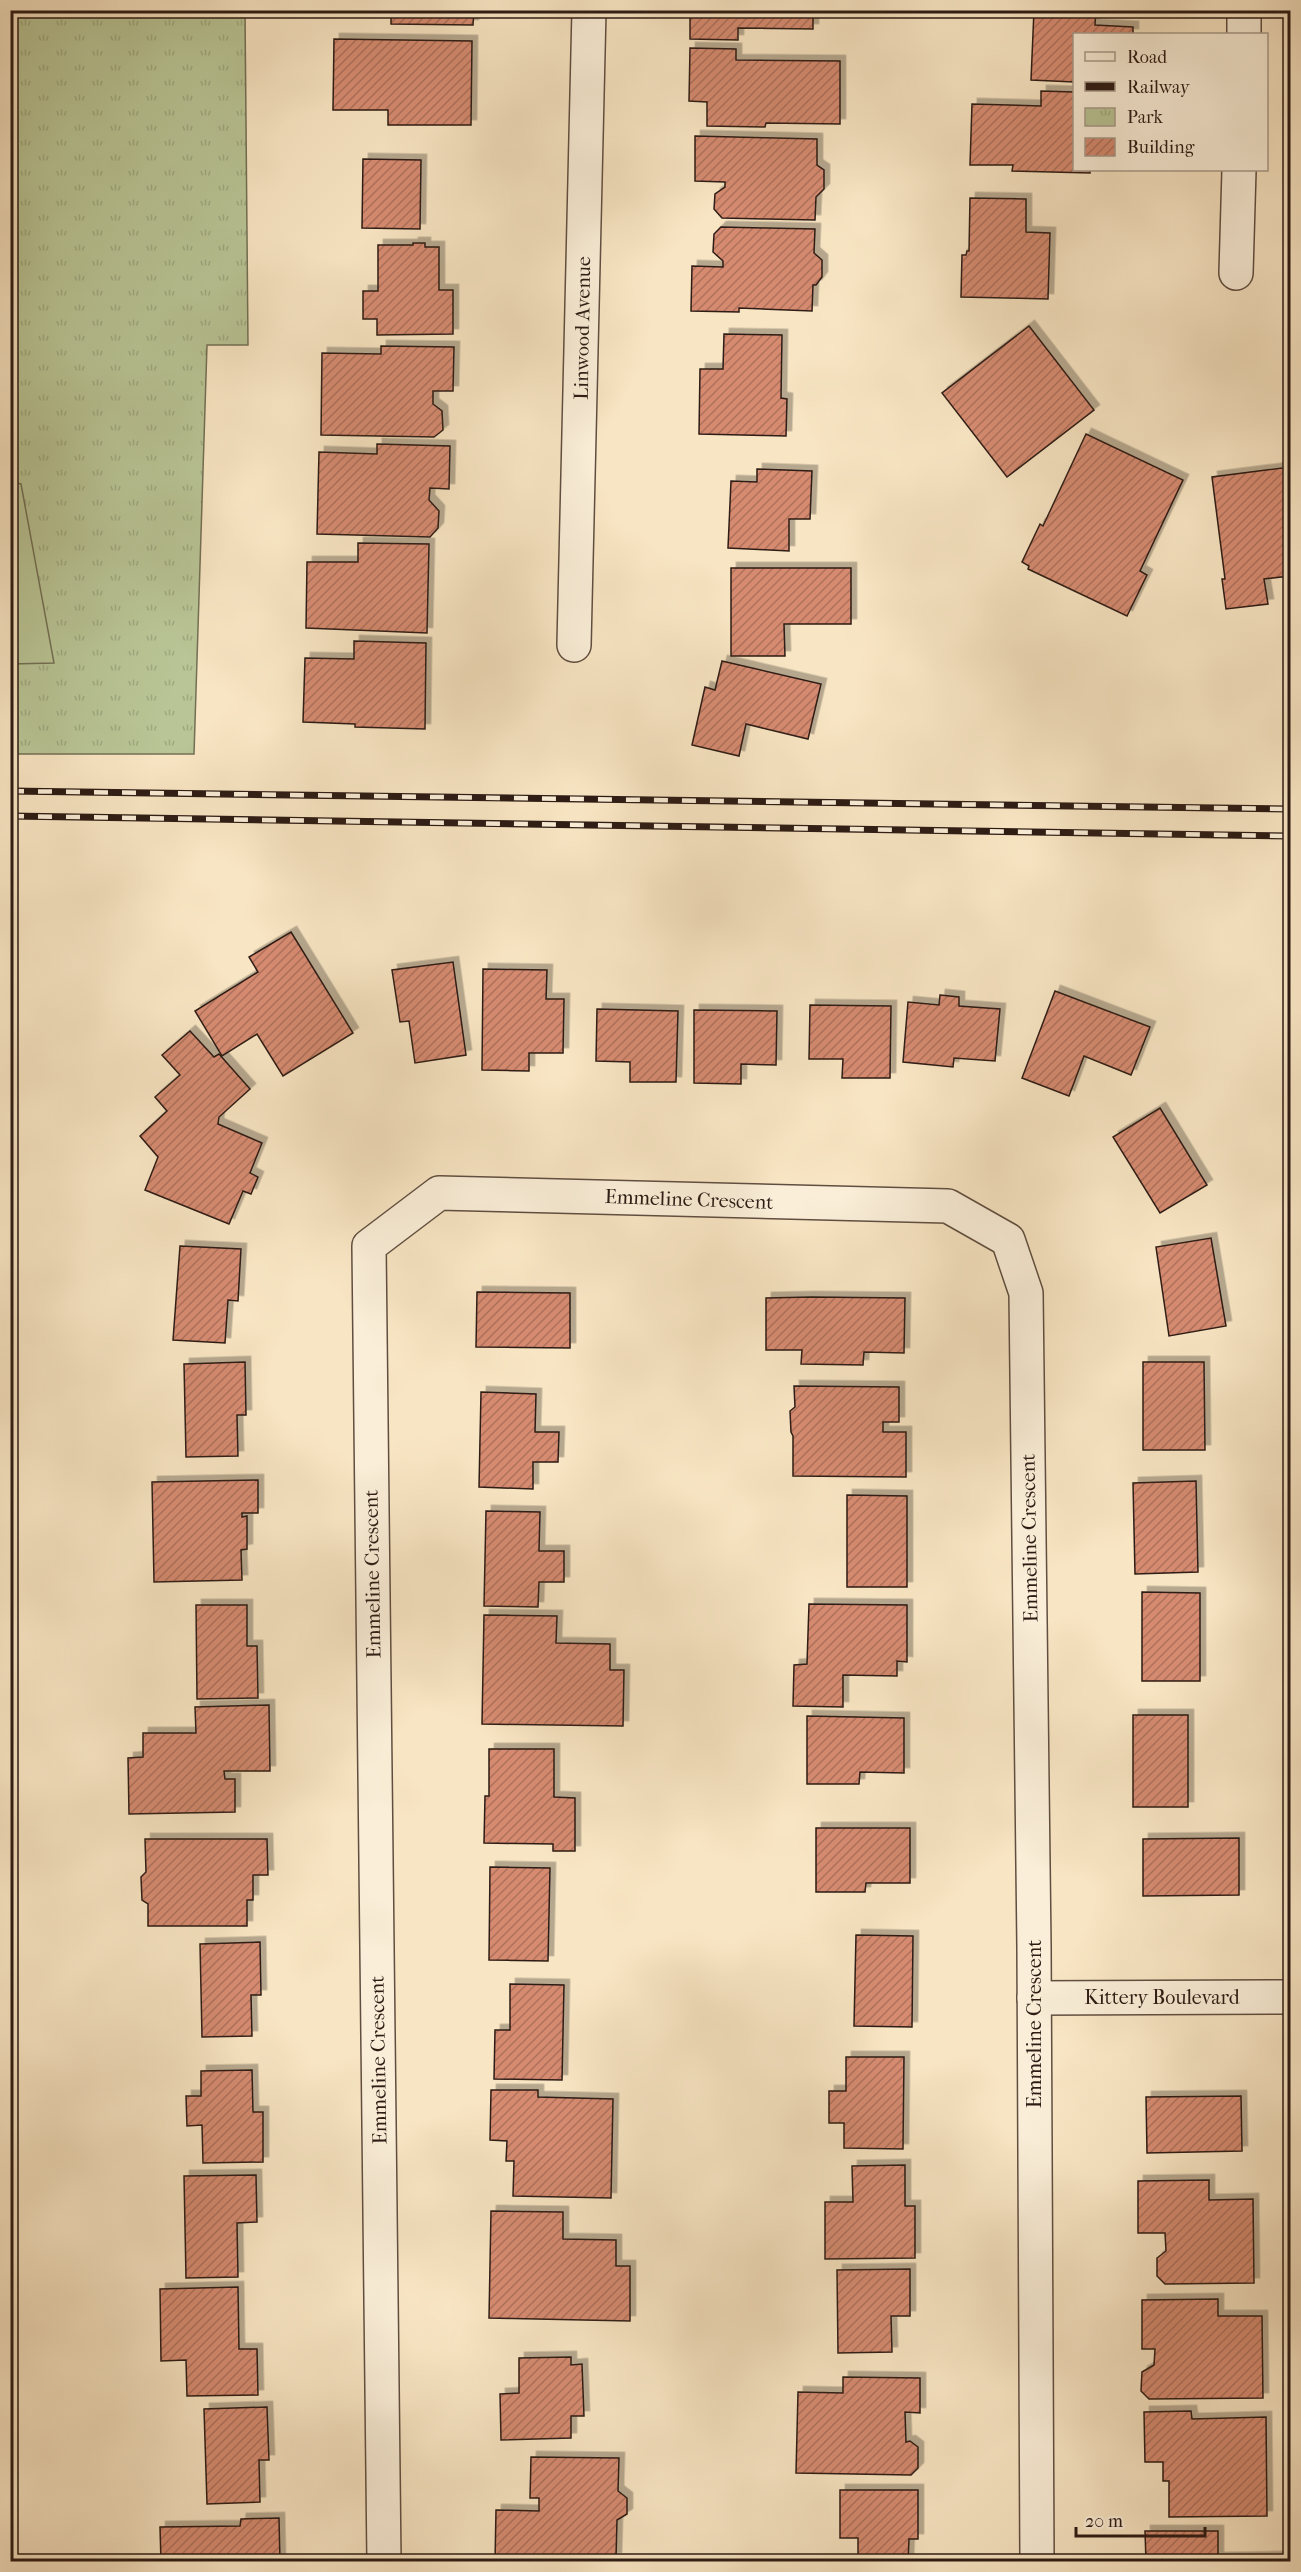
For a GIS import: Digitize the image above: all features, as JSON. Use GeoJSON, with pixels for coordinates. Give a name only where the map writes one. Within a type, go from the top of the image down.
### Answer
{"type":"FeatureCollection","features":[{"type":"Feature","properties":{"kind":"street","name":"Linwood Avenue"},"geometry":{"type":"LineString","coordinates":[[574,645],[589,10]]}},
{"type":"Feature","properties":{"kind":"street"},"geometry":{"type":"LineString","coordinates":[[1244,10],[1244,33]]}},
{"type":"Feature","properties":{"kind":"street"},"geometry":{"type":"LineString","coordinates":[[1236,273],[1239,171]]}},
{"type":"Feature","properties":{"kind":"street","name":"Emmeline Crescent"},"geometry":{"type":"LineString","coordinates":[[384,2562],[369,1246],[439,1193],[948,1206],[1008,1240],[1026,1293],[1034,1998],[1037,2562]]}},
{"type":"Feature","properties":{"kind":"street","name":"Kittery Boulevard"},"geometry":{"type":"LineString","coordinates":[[1034,1998],[1290,1997]]}},
{"type":"Feature","properties":{"kind":"green space"},"geometry":{"type":"Polygon","coordinates":[[[10,11],[245,11],[248,345],[207,345],[194,754],[11,754],[10,11]]]}},
{"type":"Feature","properties":{"kind":"green space"},"geometry":{"type":"Polygon","coordinates":[[[10,482],[21,484],[54,663],[11,664],[10,482]]]}},
{"type":"Feature","properties":{"kind":"building"},"geometry":{"type":"Polygon","coordinates":[[[337,10],[474,10],[473,25],[391,24],[391,11],[337,10]]]}},
{"type":"Feature","properties":{"kind":"building"},"geometry":{"type":"Polygon","coordinates":[[[690,10],[813,10],[813,29],[738,28],[738,40],[690,39],[690,10]]]}},
{"type":"Feature","properties":{"kind":"building"},"geometry":{"type":"Polygon","coordinates":[[[1034,10],[1096,10],[1095,25],[1133,27],[1133,33],[1073,33],[1073,82],[1031,80],[1034,10]]]}},
{"type":"Feature","properties":{"kind":"building"},"geometry":{"type":"Polygon","coordinates":[[[334,39],[472,41],[471,125],[388,125],[388,110],[333,110],[334,39]]]}},
{"type":"Feature","properties":{"kind":"building"},"geometry":{"type":"Polygon","coordinates":[[[690,48],[736,49],[736,60],[840,61],[840,124],[766,123],[765,127],[707,126],[707,102],[689,101],[690,48]]]}},
{"type":"Feature","properties":{"kind":"building"},"geometry":{"type":"Polygon","coordinates":[[[1041,91],[1073,92],[1073,171],[1090,171],[1090,173],[1012,171],[1013,165],[970,165],[972,104],[1041,106],[1041,91]]]}},
{"type":"Feature","properties":{"kind":"building"},"geometry":{"type":"Polygon","coordinates":[[[695,136],[817,139],[817,165],[824,170],[824,189],[816,197],[815,220],[722,218],[714,209],[715,194],[725,187],[725,182],[695,181],[695,136]]]}},
{"type":"Feature","properties":{"kind":"building"},"geometry":{"type":"Polygon","coordinates":[[[363,159],[421,160],[420,229],[362,228],[363,159]]]}},
{"type":"Feature","properties":{"kind":"building"},"geometry":{"type":"Polygon","coordinates":[[[970,198],[1026,199],[1026,232],[1050,233],[1048,299],[961,297],[962,255],[966,255],[969,251],[970,198]]]}},
{"type":"Feature","properties":{"kind":"building"},"geometry":{"type":"Polygon","coordinates":[[[721,227],[815,229],[814,253],[822,260],[822,277],[816,285],[813,285],[812,311],[739,308],[739,312],[691,311],[692,266],[723,267],[723,261],[713,252],[714,234],[721,227]]]}},
{"type":"Feature","properties":{"kind":"building"},"geometry":{"type":"Polygon","coordinates":[[[413,243],[425,243],[425,247],[439,247],[439,290],[453,290],[453,334],[377,335],[377,319],[363,319],[363,291],[378,291],[378,245],[413,245],[413,243]]]}},
{"type":"Feature","properties":{"kind":"building"},"geometry":{"type":"Polygon","coordinates":[[[1029,326],[1094,410],[1007,477],[942,393],[1029,326]]]}},
{"type":"Feature","properties":{"kind":"building"},"geometry":{"type":"Polygon","coordinates":[[[724,334],[782,335],[781,398],[787,399],[786,436],[699,434],[700,369],[723,369],[724,334]]]}},
{"type":"Feature","properties":{"kind":"building"},"geometry":{"type":"Polygon","coordinates":[[[381,346],[454,347],[453,391],[433,391],[433,404],[442,411],[443,430],[434,437],[321,435],[322,353],[381,354],[381,346]]]}},
{"type":"Feature","properties":{"kind":"building"},"geometry":{"type":"Polygon","coordinates":[[[1086,434],[1183,480],[1140,571],[1147,575],[1127,616],[1028,569],[1029,566],[1022,562],[1040,524],[1043,526],[1086,434]]]}},
{"type":"Feature","properties":{"kind":"building"},"geometry":{"type":"Polygon","coordinates":[[[377,444],[450,446],[449,489],[430,488],[429,500],[439,511],[438,528],[430,537],[317,534],[319,452],[377,454],[377,444]]]}},
{"type":"Feature","properties":{"kind":"building"},"geometry":{"type":"Polygon","coordinates":[[[1290,467],[1290,576],[1264,579],[1268,604],[1226,609],[1222,579],[1225,579],[1212,477],[1290,467]]]}},
{"type":"Feature","properties":{"kind":"building"},"geometry":{"type":"Polygon","coordinates":[[[757,469],[812,471],[810,519],[789,519],[789,551],[728,548],[731,481],[757,482],[757,469]]]}},
{"type":"Feature","properties":{"kind":"building"},"geometry":{"type":"Polygon","coordinates":[[[358,543],[429,544],[427,633],[306,628],[307,562],[358,562],[358,543]]]}},
{"type":"Feature","properties":{"kind":"building"},"geometry":{"type":"Polygon","coordinates":[[[731,568],[851,568],[851,624],[784,624],[785,656],[731,656],[731,568]]]}},
{"type":"Feature","properties":{"kind":"building"},"geometry":{"type":"Polygon","coordinates":[[[354,641],[426,643],[425,729],[355,727],[355,724],[303,722],[305,658],[354,659],[354,641]]]}},
{"type":"Feature","properties":{"kind":"building"},"geometry":{"type":"Polygon","coordinates":[[[722,661],[821,684],[808,739],[746,724],[739,756],[692,745],[705,687],[715,690],[722,661]]]}},
{"type":"Feature","properties":{"kind":"building"},"geometry":{"type":"Polygon","coordinates":[[[291,932],[353,1033],[283,1076],[257,1034],[222,1056],[195,1011],[258,972],[249,957],[291,932]]]}},
{"type":"Feature","properties":{"kind":"building"},"geometry":{"type":"Polygon","coordinates":[[[453,962],[466,1055],[415,1063],[409,1021],[400,1022],[392,970],[453,962]]]}},
{"type":"Feature","properties":{"kind":"building"},"geometry":{"type":"Polygon","coordinates":[[[483,969],[547,970],[546,999],[564,999],[563,1053],[529,1053],[529,1071],[482,1070],[483,969]]]}},
{"type":"Feature","properties":{"kind":"building"},"geometry":{"type":"Polygon","coordinates":[[[1055,991],[1150,1027],[1131,1075],[1084,1056],[1069,1096],[1022,1078],[1055,991]]]}},
{"type":"Feature","properties":{"kind":"building"},"geometry":{"type":"Polygon","coordinates":[[[940,995],[959,997],[959,1006],[1000,1009],[995,1061],[954,1058],[953,1067],[903,1062],[908,1002],[939,1005],[940,995]]]}},
{"type":"Feature","properties":{"kind":"building"},"geometry":{"type":"Polygon","coordinates":[[[810,1005],[891,1006],[890,1078],[842,1078],[843,1059],[809,1059],[810,1005]]]}},
{"type":"Feature","properties":{"kind":"building"},"geometry":{"type":"Polygon","coordinates":[[[597,1009],[678,1011],[676,1082],[630,1082],[630,1062],[596,1061],[597,1009]]]}},
{"type":"Feature","properties":{"kind":"building"},"geometry":{"type":"Polygon","coordinates":[[[694,1010],[777,1011],[776,1065],[741,1064],[741,1084],[694,1083],[694,1010]]]}},
{"type":"Feature","properties":{"kind":"building"},"geometry":{"type":"Polygon","coordinates":[[[190,1031],[214,1057],[219,1054],[250,1089],[219,1117],[218,1124],[262,1143],[250,1173],[258,1177],[251,1194],[243,1191],[229,1224],[145,1190],[158,1157],[140,1136],[167,1111],[155,1097],[180,1075],[162,1055],[190,1031]]]}},
{"type":"Feature","properties":{"kind":"building"},"geometry":{"type":"Polygon","coordinates":[[[1160,1108],[1207,1185],[1160,1213],[1113,1137],[1160,1108]]]}},
{"type":"Feature","properties":{"kind":"building"},"geometry":{"type":"Polygon","coordinates":[[[1211,1238],[1226,1326],[1169,1336],[1156,1247],[1211,1238]]]}},
{"type":"Feature","properties":{"kind":"building"},"geometry":{"type":"Polygon","coordinates":[[[180,1246],[241,1249],[238,1301],[228,1300],[225,1343],[173,1340],[180,1246]]]}},
{"type":"Feature","properties":{"kind":"building"},"geometry":{"type":"Polygon","coordinates":[[[477,1292],[570,1293],[570,1348],[476,1347],[477,1292]]]}},
{"type":"Feature","properties":{"kind":"building"},"geometry":{"type":"Polygon","coordinates":[[[766,1298],[905,1298],[904,1353],[864,1352],[863,1365],[801,1364],[802,1350],[766,1350],[766,1298]]]}},
{"type":"Feature","properties":{"kind":"building"},"geometry":{"type":"Polygon","coordinates":[[[245,1362],[246,1415],[237,1415],[238,1456],[186,1457],[184,1364],[245,1362]]]}},
{"type":"Feature","properties":{"kind":"building"},"geometry":{"type":"Polygon","coordinates":[[[1143,1362],[1204,1362],[1205,1450],[1143,1450],[1143,1362]]]}},
{"type":"Feature","properties":{"kind":"building"},"geometry":{"type":"Polygon","coordinates":[[[794,1386],[899,1387],[899,1422],[883,1422],[883,1432],[906,1432],[906,1477],[793,1476],[793,1436],[790,1411],[795,1407],[794,1386]]]}},
{"type":"Feature","properties":{"kind":"building"},"geometry":{"type":"Polygon","coordinates":[[[481,1392],[536,1394],[535,1432],[559,1432],[558,1462],[533,1462],[533,1489],[479,1487],[481,1392]]]}},
{"type":"Feature","properties":{"kind":"building"},"geometry":{"type":"Polygon","coordinates":[[[258,1480],[258,1513],[242,1513],[242,1517],[247,1516],[247,1549],[241,1550],[242,1580],[154,1582],[152,1482],[258,1480]]]}},
{"type":"Feature","properties":{"kind":"building"},"geometry":{"type":"Polygon","coordinates":[[[1196,1481],[1198,1572],[1135,1574],[1133,1483],[1196,1481]]]}},
{"type":"Feature","properties":{"kind":"building"},"geometry":{"type":"Polygon","coordinates":[[[847,1495],[907,1496],[907,1587],[847,1587],[847,1495]]]}},
{"type":"Feature","properties":{"kind":"building"},"geometry":{"type":"Polygon","coordinates":[[[486,1511],[540,1512],[539,1551],[564,1551],[564,1582],[539,1582],[538,1607],[484,1606],[486,1511]]]}},
{"type":"Feature","properties":{"kind":"building"},"geometry":{"type":"Polygon","coordinates":[[[1142,1592],[1200,1593],[1200,1681],[1142,1681],[1142,1592]]]}},
{"type":"Feature","properties":{"kind":"building"},"geometry":{"type":"Polygon","coordinates":[[[809,1604],[907,1605],[907,1662],[897,1661],[897,1676],[843,1675],[843,1707],[793,1706],[794,1665],[807,1664],[809,1604]]]}},
{"type":"Feature","properties":{"kind":"building"},"geometry":{"type":"Polygon","coordinates":[[[196,1605],[247,1605],[247,1646],[257,1646],[258,1698],[197,1699],[196,1605]]]}},
{"type":"Feature","properties":{"kind":"building"},"geometry":{"type":"Polygon","coordinates":[[[484,1615],[557,1616],[556,1643],[610,1644],[610,1670],[624,1670],[623,1726],[482,1724],[484,1615]]]}},
{"type":"Feature","properties":{"kind":"building"},"geometry":{"type":"Polygon","coordinates":[[[269,1705],[270,1771],[224,1771],[225,1779],[235,1779],[235,1812],[129,1814],[128,1758],[143,1757],[143,1733],[196,1733],[195,1707],[269,1705]]]}},
{"type":"Feature","properties":{"kind":"building"},"geometry":{"type":"Polygon","coordinates":[[[1133,1715],[1188,1715],[1188,1807],[1133,1807],[1133,1715]]]}},
{"type":"Feature","properties":{"kind":"building"},"geometry":{"type":"Polygon","coordinates":[[[807,1716],[904,1718],[904,1773],[860,1772],[859,1784],[807,1784],[807,1716]]]}},
{"type":"Feature","properties":{"kind":"building"},"geometry":{"type":"Polygon","coordinates":[[[489,1749],[554,1749],[554,1797],[575,1798],[575,1851],[553,1851],[553,1844],[484,1843],[485,1796],[489,1796],[489,1749]]]}},
{"type":"Feature","properties":{"kind":"building"},"geometry":{"type":"Polygon","coordinates":[[[816,1828],[910,1828],[910,1883],[866,1883],[865,1892],[816,1892],[816,1828]]]}},
{"type":"Feature","properties":{"kind":"building"},"geometry":{"type":"Polygon","coordinates":[[[1239,1838],[1239,1895],[1143,1896],[1143,1839],[1239,1838]]]}},
{"type":"Feature","properties":{"kind":"building"},"geometry":{"type":"Polygon","coordinates":[[[145,1839],[267,1839],[268,1875],[253,1875],[253,1900],[247,1900],[247,1926],[148,1926],[148,1904],[142,1900],[141,1877],[146,1872],[145,1839]]]}},
{"type":"Feature","properties":{"kind":"building"},"geometry":{"type":"Polygon","coordinates":[[[490,1867],[550,1868],[548,1961],[489,1960],[490,1867]]]}},
{"type":"Feature","properties":{"kind":"building"},"geometry":{"type":"Polygon","coordinates":[[[856,1935],[913,1936],[912,2027],[854,2026],[856,1935]]]}},
{"type":"Feature","properties":{"kind":"building"},"geometry":{"type":"Polygon","coordinates":[[[260,1942],[261,1995],[251,1995],[252,2036],[202,2037],[200,1944],[260,1942]]]}},
{"type":"Feature","properties":{"kind":"building"},"geometry":{"type":"Polygon","coordinates":[[[510,1984],[564,1985],[562,2080],[494,2079],[495,2030],[510,2030],[510,1984]]]}},
{"type":"Feature","properties":{"kind":"building"},"geometry":{"type":"Polygon","coordinates":[[[846,2057],[904,2057],[903,2149],[844,2148],[844,2123],[829,2123],[829,2091],[846,2091],[846,2057]]]}},
{"type":"Feature","properties":{"kind":"building"},"geometry":{"type":"Polygon","coordinates":[[[252,2070],[253,2112],[263,2112],[263,2162],[203,2163],[202,2125],[187,2126],[186,2096],[201,2096],[201,2071],[252,2070]]]}},
{"type":"Feature","properties":{"kind":"building"},"geometry":{"type":"Polygon","coordinates":[[[491,2090],[538,2090],[538,2097],[613,2099],[611,2198],[513,2196],[514,2161],[506,2161],[507,2141],[490,2140],[491,2090]]]}},
{"type":"Feature","properties":{"kind":"building"},"geometry":{"type":"Polygon","coordinates":[[[1241,2096],[1242,2151],[1147,2153],[1146,2097],[1241,2096]]]}},
{"type":"Feature","properties":{"kind":"building"},"geometry":{"type":"Polygon","coordinates":[[[905,2165],[905,2206],[915,2206],[915,2258],[825,2259],[825,2202],[853,2202],[852,2166],[905,2165]]]}},
{"type":"Feature","properties":{"kind":"building"},"geometry":{"type":"Polygon","coordinates":[[[256,2175],[257,2222],[237,2223],[238,2277],[186,2278],[184,2176],[256,2175]]]}},
{"type":"Feature","properties":{"kind":"building"},"geometry":{"type":"Polygon","coordinates":[[[1209,2180],[1209,2200],[1253,2199],[1254,2283],[1165,2284],[1157,2276],[1157,2258],[1166,2251],[1165,2233],[1138,2233],[1138,2181],[1209,2180]]]}},
{"type":"Feature","properties":{"kind":"building"},"geometry":{"type":"Polygon","coordinates":[[[491,2211],[563,2212],[563,2239],[616,2240],[616,2266],[630,2266],[630,2321],[489,2318],[491,2211]]]}},
{"type":"Feature","properties":{"kind":"building"},"geometry":{"type":"Polygon","coordinates":[[[910,2269],[910,2316],[891,2316],[892,2352],[838,2353],[837,2270],[910,2269]]]}},
{"type":"Feature","properties":{"kind":"building"},"geometry":{"type":"Polygon","coordinates":[[[238,2287],[239,2349],[257,2349],[258,2395],[187,2396],[186,2360],[161,2361],[160,2289],[238,2287]]]}},
{"type":"Feature","properties":{"kind":"building"},"geometry":{"type":"Polygon","coordinates":[[[1218,2299],[1218,2316],[1262,2316],[1263,2398],[1149,2399],[1141,2391],[1142,2372],[1154,2365],[1155,2349],[1142,2349],[1142,2300],[1218,2299]]]}},
{"type":"Feature","properties":{"kind":"building"},"geometry":{"type":"Polygon","coordinates":[[[571,2357],[571,2365],[582,2364],[584,2416],[571,2416],[571,2438],[501,2440],[500,2394],[519,2393],[519,2358],[571,2357]]]}},
{"type":"Feature","properties":{"kind":"building"},"geometry":{"type":"Polygon","coordinates":[[[843,2377],[920,2378],[920,2413],[905,2412],[906,2442],[910,2441],[918,2447],[918,2468],[911,2475],[796,2473],[798,2392],[843,2393],[843,2377]]]}},
{"type":"Feature","properties":{"kind":"building"},"geometry":{"type":"Polygon","coordinates":[[[267,2407],[269,2460],[259,2460],[260,2502],[207,2504],[204,2409],[267,2407]]]}},
{"type":"Feature","properties":{"kind":"building"},"geometry":{"type":"Polygon","coordinates":[[[1191,2411],[1192,2419],[1266,2417],[1267,2516],[1169,2517],[1169,2481],[1163,2481],[1163,2462],[1145,2462],[1144,2412],[1191,2411]]]}},
{"type":"Feature","properties":{"kind":"building"},"geometry":{"type":"Polygon","coordinates":[[[531,2457],[619,2458],[618,2491],[627,2498],[627,2514],[617,2520],[616,2558],[542,2557],[541,2562],[495,2562],[496,2510],[539,2511],[539,2498],[530,2498],[531,2457]]]}},
{"type":"Feature","properties":{"kind":"building"},"geometry":{"type":"Polygon","coordinates":[[[840,2490],[918,2490],[918,2539],[909,2539],[908,2562],[858,2562],[858,2538],[840,2538],[840,2490]]]}},
{"type":"Feature","properties":{"kind":"building"},"geometry":{"type":"Polygon","coordinates":[[[279,2518],[280,2562],[161,2562],[160,2527],[240,2526],[241,2519],[279,2518]]]}},
{"type":"Feature","properties":{"kind":"building"},"geometry":{"type":"Polygon","coordinates":[[[1145,2531],[1218,2531],[1218,2558],[1288,2557],[1288,2562],[1146,2562],[1145,2531]]]}},
{"type":"Feature","properties":{"kind":"railway"},"geometry":{"type":"LineString","coordinates":[[10,791],[1290,809]]}},
{"type":"Feature","properties":{"kind":"railway"},"geometry":{"type":"LineString","coordinates":[[10,816],[1290,836]]}}]}
